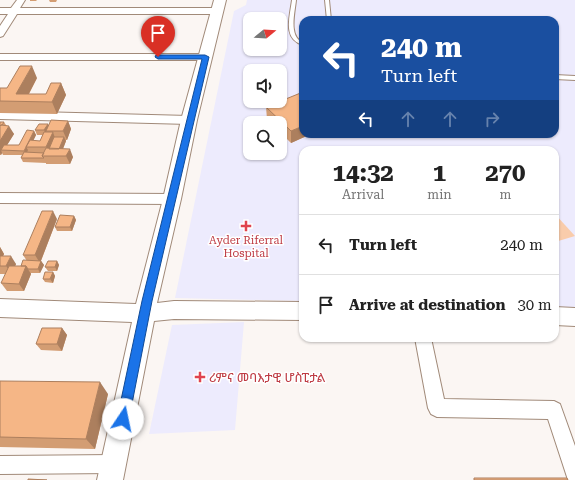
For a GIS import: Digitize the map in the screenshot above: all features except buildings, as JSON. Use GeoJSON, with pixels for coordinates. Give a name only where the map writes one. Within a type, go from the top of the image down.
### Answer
{"type":"FeatureCollection","features":[{"type":"Feature","properties":{"kind":"street"},"geometry":{"type":"LineString","coordinates":[[0,34],[15,12],[21,0]]}},
{"type":"Feature","properties":{"kind":"street"},"geometry":{"type":"LineString","coordinates":[[0,12],[218,6],[189,120],[146,307],[112,472],[0,465]]}},
{"type":"Feature","properties":{"kind":"street"},"geometry":{"type":"LineString","coordinates":[[0,57],[205,57]]}},
{"type":"Feature","properties":{"kind":"street"},"geometry":{"type":"LineString","coordinates":[[0,115],[189,120]]}},
{"type":"Feature","properties":{"kind":"street"},"geometry":{"type":"LineString","coordinates":[[0,198],[172,199]]}},
{"type":"Feature","properties":{"kind":"street"},"geometry":{"type":"LineString","coordinates":[[0,296],[174,310],[299,311]]}},
{"type":"Feature","properties":{"kind":"street"},"geometry":{"type":"LineString","coordinates":[[0,308],[146,307]]}},
{"type":"Feature","properties":{"kind":"street"},"geometry":{"type":"LineString","coordinates":[[559,316],[575,317]]}},
{"type":"Feature","properties":{"kind":"street"},"geometry":{"type":"LineString","coordinates":[[424,342],[437,408],[554,410],[575,475]]}},
{"type":"Feature","properties":{"kind":"lane"},"geometry":{"type":"LineString","coordinates":[[294,0],[292,32],[294,40],[299,44]]}},
{"type":"Feature","properties":{"kind":"lane"},"geometry":{"type":"LineString","coordinates":[[327,0],[329,16]]}},
{"type":"Feature","properties":{"kind":"lane"},"geometry":{"type":"LineString","coordinates":[[559,77],[575,78]]}},
{"type":"Feature","properties":{"kind":"shaded area","name":"Ayder Riferral Hospital"},"geometry":{"type":"Polygon","coordinates":[[[247,0],[575,0],[575,307],[559,307],[559,146],[299,146],[299,301],[175,298],[234,11],[246,5],[247,0]]]}},
{"type":"Feature","properties":{"kind":"shaded area"},"geometry":{"type":"Polygon","coordinates":[[[559,218],[575,236],[559,241],[559,218]]]}},
{"type":"Feature","properties":{"kind":"shaded area","name":"ሪምና መባእታዊ ሆስፒታል"},"geometry":{"type":"Polygon","coordinates":[[[244,322],[235,430],[149,434],[172,325],[244,322]]]}},
{"type":"Feature","properties":{"kind":"place","name":"Ayder Riferral Hospital"},"geometry":{"type":"Point","coordinates":[246,226]}},
{"type":"Feature","properties":{"kind":"place","name":"ሪምና መባእታዊ ሆስፒታል"},"geometry":{"type":"Point","coordinates":[200,377]}},
{"type":"Feature","properties":{"kind":"route"},"geometry":{"type":"LineString","coordinates":[[123,419],[147,301],[205,57],[158,57]]}}]}
